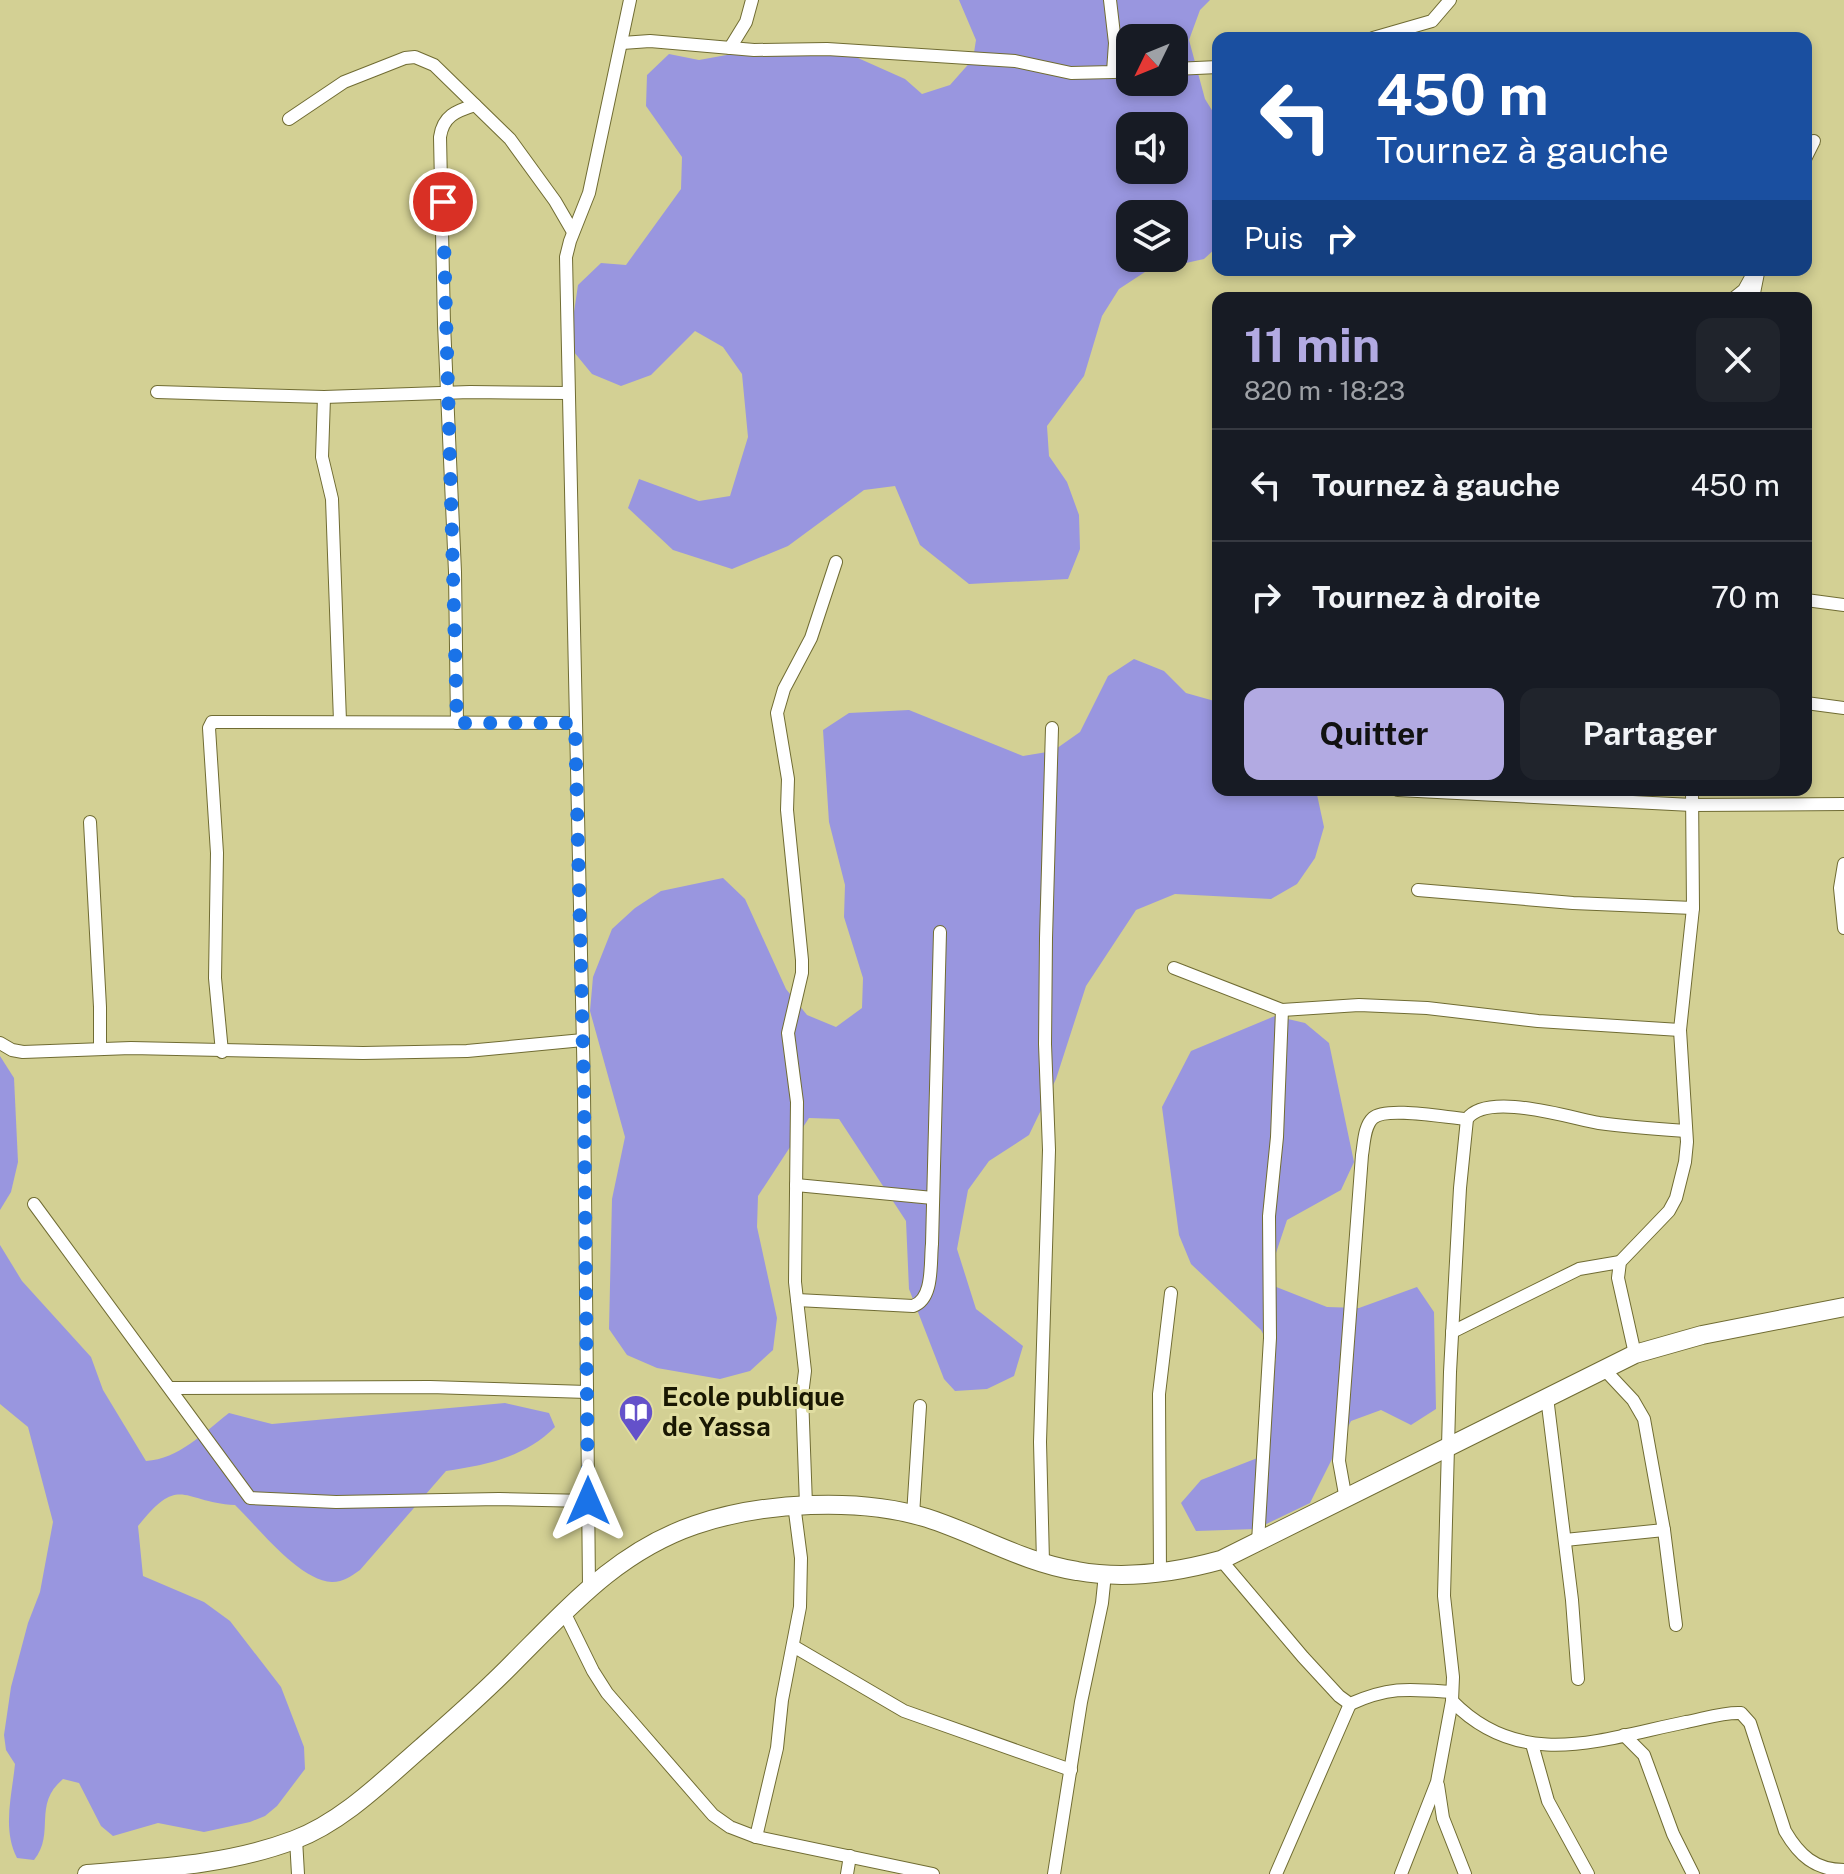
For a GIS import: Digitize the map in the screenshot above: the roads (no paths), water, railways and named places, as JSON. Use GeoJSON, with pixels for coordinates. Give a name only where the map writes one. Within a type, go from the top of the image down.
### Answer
{"type":"FeatureCollection","features":[{"type":"Feature","properties":{"kind":"main road"},"geometry":{"type":"LineString","coordinates":[[87,1874],[237,1857],[296,1839],[337,1817],[373,1790],[489,1688],[589,1587],[659,1539],[698,1524],[800,1505],[874,1508],[913,1515],[1076,1571],[1160,1574],[1221,1560],[1635,1354],[1702,1335],[1844,1307]]}},
{"type":"Feature","properties":{"kind":"street"},"geometry":{"type":"LineString","coordinates":[[589,1587],[583,1040],[566,257],[589,193],[630,0]]}},
{"type":"Feature","properties":{"kind":"street"},"geometry":{"type":"LineString","coordinates":[[730,48],[746,22],[752,0]]}},
{"type":"Feature","properties":{"kind":"street"},"geometry":{"type":"LineString","coordinates":[[1110,0],[1115,43],[1113,72]]}},
{"type":"Feature","properties":{"kind":"street"},"geometry":{"type":"LineString","coordinates":[[1394,32],[1432,21],[1450,0]]}},
{"type":"Feature","properties":{"kind":"street"},"geometry":{"type":"LineString","coordinates":[[622,43],[650,41],[730,48],[827,49],[1015,61],[1071,73],[1116,72]]}},
{"type":"Feature","properties":{"kind":"street"},"geometry":{"type":"LineString","coordinates":[[289,119],[344,82],[415,57],[434,65],[510,139],[555,201],[573,232]]}},
{"type":"Feature","properties":{"kind":"street"},"geometry":{"type":"LineString","coordinates":[[1188,68],[1212,67]]}},
{"type":"Feature","properties":{"kind":"street"},"geometry":{"type":"LineString","coordinates":[[457,723],[440,137],[447,117],[475,105]]}},
{"type":"Feature","properties":{"kind":"street"},"geometry":{"type":"LineString","coordinates":[[1812,145],[1814,141]]}},
{"type":"Feature","properties":{"kind":"street"},"geometry":{"type":"LineString","coordinates":[[157,392],[324,397],[568,393]]}},
{"type":"Feature","properties":{"kind":"street"},"geometry":{"type":"LineString","coordinates":[[324,397],[322,457],[332,499],[340,721]]}},
{"type":"Feature","properties":{"kind":"street"},"geometry":{"type":"LineString","coordinates":[[756,1837],[777,1748],[782,1700],[802,1587],[800,1505],[805,1371],[797,1300],[797,1102],[788,1033],[802,973],[802,960],[787,810],[788,779],[777,713],[784,689],[811,638],[836,562]]}},
{"type":"Feature","properties":{"kind":"street"},"geometry":{"type":"LineString","coordinates":[[1812,601],[1844,605]]}},
{"type":"Feature","properties":{"kind":"street"},"geometry":{"type":"LineString","coordinates":[[1812,704],[1844,708]]}},
{"type":"Feature","properties":{"kind":"street"},"geometry":{"type":"LineString","coordinates":[[222,1052],[214,958],[217,853],[210,724],[216,720],[575,723]]}},
{"type":"Feature","properties":{"kind":"street"},"geometry":{"type":"LineString","coordinates":[[1043,1562],[1040,1442],[1049,1150],[1046,938],[1052,728]]}},
{"type":"Feature","properties":{"kind":"street"},"geometry":{"type":"LineString","coordinates":[[1516,796],[1692,805],[1844,804]]}},
{"type":"Feature","properties":{"kind":"street"},"geometry":{"type":"LineString","coordinates":[[1452,1332],[1579,1269],[1620,1262],[1669,1211],[1676,1198],[1685,1162],[1680,1030],[1693,908],[1692,796]]}},
{"type":"Feature","properties":{"kind":"street"},"geometry":{"type":"LineString","coordinates":[[90,822],[100,1049]]}},
{"type":"Feature","properties":{"kind":"street"},"geometry":{"type":"LineString","coordinates":[[1844,864],[1840,888],[1844,928]]}},
{"type":"Feature","properties":{"kind":"street"},"geometry":{"type":"LineString","coordinates":[[1418,890],[1573,903],[1693,908]]}},
{"type":"Feature","properties":{"kind":"street"},"geometry":{"type":"LineString","coordinates":[[797,1300],[917,1305],[928,1289],[940,932]]}},
{"type":"Feature","properties":{"kind":"street"},"geometry":{"type":"LineString","coordinates":[[1174,968],[1282,1010],[1359,1005],[1427,1008],[1538,1021],[1680,1030]]}},
{"type":"Feature","properties":{"kind":"street"},"geometry":{"type":"LineString","coordinates":[[1258,1542],[1270,1338],[1269,1216],[1277,1137],[1282,1010]]}},
{"type":"Feature","properties":{"kind":"street"},"geometry":{"type":"LineString","coordinates":[[0,1043],[23,1052],[100,1049],[467,1051],[583,1040]]}},
{"type":"Feature","properties":{"kind":"street"},"geometry":{"type":"LineString","coordinates":[[1401,1874],[1437,1782],[1452,1697],[1444,1596],[1452,1332],[1467,1119],[1479,1109],[1510,1108],[1595,1122],[1686,1131]]}},
{"type":"Feature","properties":{"kind":"street"},"geometry":{"type":"LineString","coordinates":[[1346,1500],[1339,1461],[1362,1155],[1368,1126],[1373,1118],[1390,1113],[1467,1119]]}},
{"type":"Feature","properties":{"kind":"street"},"geometry":{"type":"LineString","coordinates":[[796,1185],[933,1198]]}},
{"type":"Feature","properties":{"kind":"street"},"geometry":{"type":"LineString","coordinates":[[34,1204],[253,1500],[588,1501]]}},
{"type":"Feature","properties":{"kind":"street"},"geometry":{"type":"LineString","coordinates":[[1620,1262],[1618,1278],[1635,1354]]}},
{"type":"Feature","properties":{"kind":"street"},"geometry":{"type":"LineString","coordinates":[[1160,1574],[1159,1394],[1171,1293]]}},
{"type":"Feature","properties":{"kind":"street"},"geometry":{"type":"LineString","coordinates":[[1603,1368],[1633,1400],[1644,1419],[1664,1530],[1676,1625]]}},
{"type":"Feature","properties":{"kind":"street"},"geometry":{"type":"LineString","coordinates":[[171,1388],[430,1387],[587,1392]]}},
{"type":"Feature","properties":{"kind":"street"},"geometry":{"type":"LineString","coordinates":[[1547,1397],[1572,1600],[1578,1679]]}},
{"type":"Feature","properties":{"kind":"street"},"geometry":{"type":"LineString","coordinates":[[913,1515],[920,1406]]}},
{"type":"Feature","properties":{"kind":"street"},"geometry":{"type":"LineString","coordinates":[[1565,1540],[1664,1530]]}},
{"type":"Feature","properties":{"kind":"street"},"geometry":{"type":"LineString","coordinates":[[1221,1560],[1303,1657],[1350,1704]]}},
{"type":"Feature","properties":{"kind":"street"},"geometry":{"type":"LineString","coordinates":[[1054,1874],[1105,1574]]}},
{"type":"Feature","properties":{"kind":"street"},"geometry":{"type":"LineString","coordinates":[[564,1612],[600,1682],[659,1756],[713,1815],[730,1827],[756,1837],[933,1874]]}},
{"type":"Feature","properties":{"kind":"street"},"geometry":{"type":"LineString","coordinates":[[793,1646],[904,1711],[1071,1770]]}},
{"type":"Feature","properties":{"kind":"street"},"geometry":{"type":"LineString","coordinates":[[1276,1874],[1350,1704],[1400,1688],[1452,1697],[1470,1719],[1493,1732],[1532,1744],[1558,1746],[1594,1742],[1741,1713],[1750,1723],[1785,1831],[1794,1846],[1813,1864],[1844,1870]]}},
{"type":"Feature","properties":{"kind":"street"},"geometry":{"type":"LineString","coordinates":[[1624,1735],[1644,1755],[1673,1834],[1693,1874]]}},
{"type":"Feature","properties":{"kind":"street"},"geometry":{"type":"LineString","coordinates":[[1532,1744],[1548,1801],[1588,1874]]}},
{"type":"Feature","properties":{"kind":"street"},"geometry":{"type":"LineString","coordinates":[[1437,1782],[1443,1818],[1465,1874]]}},
{"type":"Feature","properties":{"kind":"street"},"geometry":{"type":"LineString","coordinates":[[296,1839],[298,1874]]}},
{"type":"Feature","properties":{"kind":"street"},"geometry":{"type":"LineString","coordinates":[[847,1874],[850,1856]]}},
{"type":"Feature","properties":{"kind":"place","name":"Ecole publique de Yassa"},"geometry":{"type":"Point","coordinates":[636,1443]}}]}
